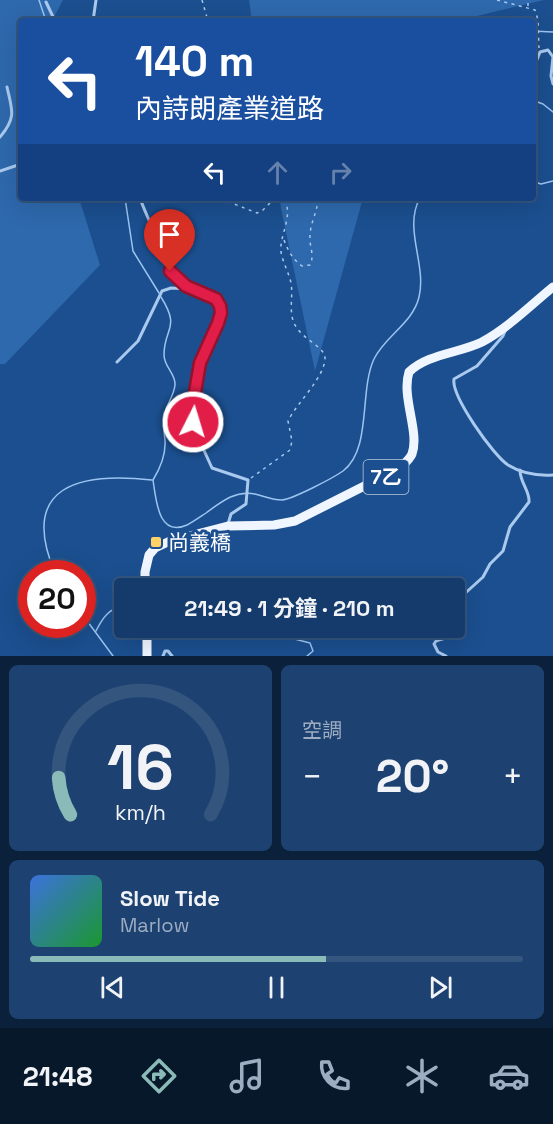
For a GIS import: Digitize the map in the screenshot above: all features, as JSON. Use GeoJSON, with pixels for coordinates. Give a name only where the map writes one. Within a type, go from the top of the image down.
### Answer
{"type":"FeatureCollection","features":[{"type":"Feature","properties":{"kind":"main road","name":"7乙"},"geometry":{"type":"LineString","coordinates":[[145,578],[146,562],[155,548],[170,541],[228,526],[274,525],[295,521],[400,468],[412,454],[414,444],[407,388],[409,372],[421,363],[483,342],[553,287]]}},
{"type":"Feature","properties":{"kind":"main road"},"geometry":{"type":"LineString","coordinates":[[147,638],[147,656]]}},
{"type":"Feature","properties":{"kind":"lane"},"geometry":{"type":"LineString","coordinates":[[93,18],[96,0]]}},
{"type":"Feature","properties":{"kind":"lane"},"geometry":{"type":"LineString","coordinates":[[46,2],[54,18]]}},
{"type":"Feature","properties":{"kind":"lane"},"geometry":{"type":"LineString","coordinates":[[536,62],[540,52],[544,50],[551,52],[553,84]]}},
{"type":"Feature","properties":{"kind":"lane"},"geometry":{"type":"LineString","coordinates":[[0,137],[9,126],[13,116],[7,87]]}},
{"type":"Feature","properties":{"kind":"lane"},"geometry":{"type":"LineString","coordinates":[[0,171],[18,165]]}},
{"type":"Feature","properties":{"kind":"lane"},"geometry":{"type":"LineString","coordinates":[[141,201],[165,262],[177,279],[191,289],[216,299],[220,306],[221,313],[200,363],[193,404],[193,422],[212,468],[248,480],[244,507],[231,514],[228,526]]}},
{"type":"Feature","properties":{"kind":"lane"},"geometry":{"type":"LineString","coordinates":[[117,362],[138,341],[162,291],[171,288],[191,289]]}},
{"type":"Feature","properties":{"kind":"lane"},"geometry":{"type":"LineString","coordinates":[[507,325],[503,336],[485,359],[458,376],[453,382],[460,399],[494,452],[507,464],[520,470],[534,475],[553,475]]}},
{"type":"Feature","properties":{"kind":"lane"},"geometry":{"type":"LineString","coordinates":[[446,656],[438,652],[434,644],[460,631],[465,620],[460,607],[461,597],[483,577],[490,564],[503,551],[510,527],[529,502],[530,497],[521,482],[520,470]]}},
{"type":"Feature","properties":{"kind":"lane"},"geometry":{"type":"LineString","coordinates":[[163,656],[165,651],[168,651],[172,656]]}},
{"type":"Feature","properties":{"kind":"path"},"geometry":{"type":"LineString","coordinates":[[202,0],[207,18]]}},
{"type":"Feature","properties":{"kind":"path"},"geometry":{"type":"LineString","coordinates":[[498,0],[535,10],[540,52]]}},
{"type":"Feature","properties":{"kind":"path"},"geometry":{"type":"LineString","coordinates":[[528,0],[528,7]]}},
{"type":"Feature","properties":{"kind":"path"},"geometry":{"type":"LineString","coordinates":[[221,201],[257,213],[272,201]]}},
{"type":"Feature","properties":{"kind":"path"},"geometry":{"type":"LineString","coordinates":[[248,480],[290,450],[292,441],[288,421],[306,397],[325,359],[320,349],[301,335],[292,317],[291,282],[281,252],[287,208],[284,201]]}},
{"type":"Feature","properties":{"kind":"path"},"geometry":{"type":"LineString","coordinates":[[283,239],[289,252],[298,263],[302,266],[310,265],[312,255],[310,234],[318,201]]}},
{"type":"Feature","properties":{"kind":"shaded area"},"geometry":{"type":"Polygon","coordinates":[[[0,0],[63,0],[54,18],[18,18],[18,201],[80,201],[100,265],[5,364],[0,364],[0,0]]]}},
{"type":"Feature","properties":{"kind":"shaded area"},"geometry":{"type":"Polygon","coordinates":[[[249,0],[544,0],[469,18],[252,18],[249,0]]]}},
{"type":"Feature","properties":{"kind":"shaded area"},"geometry":{"type":"Polygon","coordinates":[[[280,201],[362,201],[315,371],[280,201]]]}},
{"type":"Feature","properties":{"kind":"waterway"},"geometry":{"type":"LineString","coordinates":[[39,0],[45,18]]}},
{"type":"Feature","properties":{"kind":"waterway"},"geometry":{"type":"LineString","coordinates":[[536,31],[553,32]]}},
{"type":"Feature","properties":{"kind":"waterway"},"geometry":{"type":"LineString","coordinates":[[536,101],[553,112]]}},
{"type":"Feature","properties":{"kind":"waterway"},"geometry":{"type":"LineString","coordinates":[[536,182],[541,184],[553,181]]}},
{"type":"Feature","properties":{"kind":"waterway"},"geometry":{"type":"LineString","coordinates":[[125,201],[133,251],[159,293]]}},
{"type":"Feature","properties":{"kind":"waterway"},"geometry":{"type":"LineString","coordinates":[[153,480],[160,514],[170,526],[177,528],[189,524],[235,495],[248,493],[275,499],[287,499],[343,471],[352,461],[358,449],[362,434],[367,387],[374,359],[411,314],[419,297],[420,272],[414,234],[415,210],[419,201]]}},
{"type":"Feature","properties":{"kind":"waterway"},"geometry":{"type":"LineString","coordinates":[[153,480],[164,455],[164,416],[175,385],[174,377],[164,355],[171,322],[161,297]]}},
{"type":"Feature","properties":{"kind":"waterway"},"geometry":{"type":"LineString","coordinates":[[51,560],[46,543],[44,520],[50,503],[63,490],[80,483],[101,479],[152,480]]}},
{"type":"Feature","properties":{"kind":"waterway"},"geometry":{"type":"LineString","coordinates":[[96,631],[107,614],[114,609]]}},
{"type":"Feature","properties":{"kind":"waterway"},"geometry":{"type":"LineString","coordinates":[[96,633],[113,656]]}},
{"type":"Feature","properties":{"kind":"waterway"},"geometry":{"type":"LineString","coordinates":[[291,638],[310,643],[313,651],[307,656]]}},
{"type":"Feature","properties":{"kind":"place","name":"尚義橋"},"geometry":{"type":"Point","coordinates":[156,542]}},
{"type":"Feature","properties":{"kind":"route"},"geometry":{"type":"LineString","coordinates":[[170,271],[194,291],[216,299],[220,306],[221,313],[218,323],[200,363],[192,412],[193,422]]}}]}
